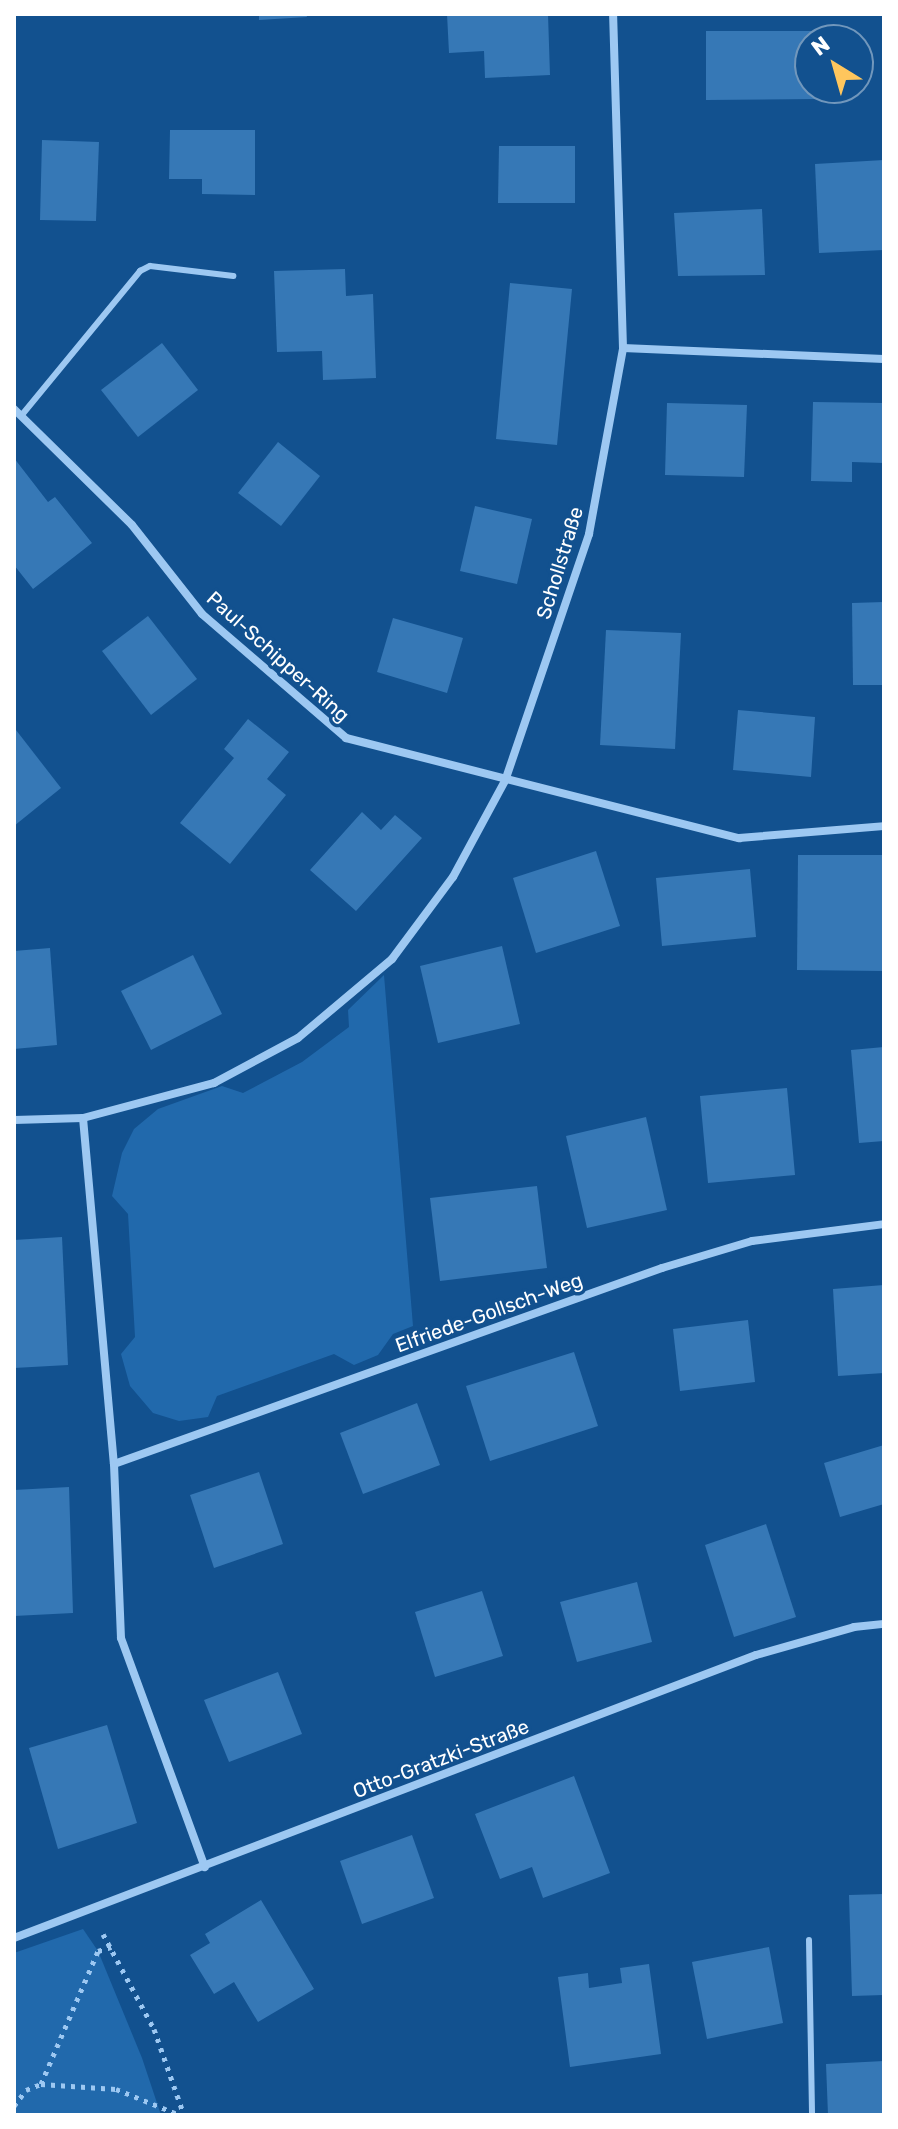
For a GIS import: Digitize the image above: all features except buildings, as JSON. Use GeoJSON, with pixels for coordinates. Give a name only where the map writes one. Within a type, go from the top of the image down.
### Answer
{"type":"FeatureCollection","features":[{"type":"Feature","properties":{"kind":"street","name":"Schollstraße"},"geometry":{"type":"LineString","coordinates":[[505,781],[589,534],[623,348],[613,14]]}},
{"type":"Feature","properties":{"kind":"street"},"geometry":{"type":"LineString","coordinates":[[623,348],[884,359]]}},
{"type":"Feature","properties":{"kind":"street","name":"Paul-Schipper-Ring"},"geometry":{"type":"LineString","coordinates":[[18,413],[132,525],[202,614],[346,738],[505,781],[739,838],[884,826]]}},
{"type":"Feature","properties":{"kind":"street"},"geometry":{"type":"LineString","coordinates":[[14,1120],[83,1118],[214,1083],[298,1038],[392,959],[453,877],[505,781]]}},
{"type":"Feature","properties":{"kind":"street"},"geometry":{"type":"LineString","coordinates":[[83,1118],[114,1464],[121,1638],[205,1867]]}},
{"type":"Feature","properties":{"kind":"street","name":"Elfriede-Gollsch-Weg"},"geometry":{"type":"LineString","coordinates":[[114,1464],[662,1268],[752,1241],[884,1224]]}},
{"type":"Feature","properties":{"kind":"street","name":"Otto-Gratzki-Straße"},"geometry":{"type":"LineString","coordinates":[[14,1938],[89,1913],[756,1655],[854,1627],[884,1624]]}},
{"type":"Feature","properties":{"kind":"lane"},"geometry":{"type":"LineString","coordinates":[[18,413],[140,271],[150,266],[233,276]]}},
{"type":"Feature","properties":{"kind":"lane"},"geometry":{"type":"LineString","coordinates":[[809,1940],[812,2115]]}},
{"type":"Feature","properties":{"kind":"path"},"geometry":{"type":"LineString","coordinates":[[89,1913],[111,1947],[154,2029],[182,2115]]}},
{"type":"Feature","properties":{"kind":"path"},"geometry":{"type":"LineString","coordinates":[[41,2084],[98,1951],[111,1947]]}},
{"type":"Feature","properties":{"kind":"path"},"geometry":{"type":"LineString","coordinates":[[14,2106],[26,2090],[41,2084],[116,2089],[182,2115]]}},
{"type":"Feature","properties":{"kind":"shaded area"},"geometry":{"type":"Polygon","coordinates":[[[384,975],[413,1326],[393,1334],[378,1355],[354,1365],[334,1354],[217,1396],[208,1417],[179,1421],[153,1413],[130,1386],[121,1354],[135,1337],[128,1214],[112,1196],[122,1153],[134,1129],[158,1109],[222,1086],[243,1093],[302,1062],[349,1027],[348,1010],[384,975]]]}},
{"type":"Feature","properties":{"kind":"shaded area"},"geometry":{"type":"Polygon","coordinates":[[[83,1929],[98,1951],[142,2058],[161,2115],[14,2115],[14,1953],[83,1929]]]}}]}
